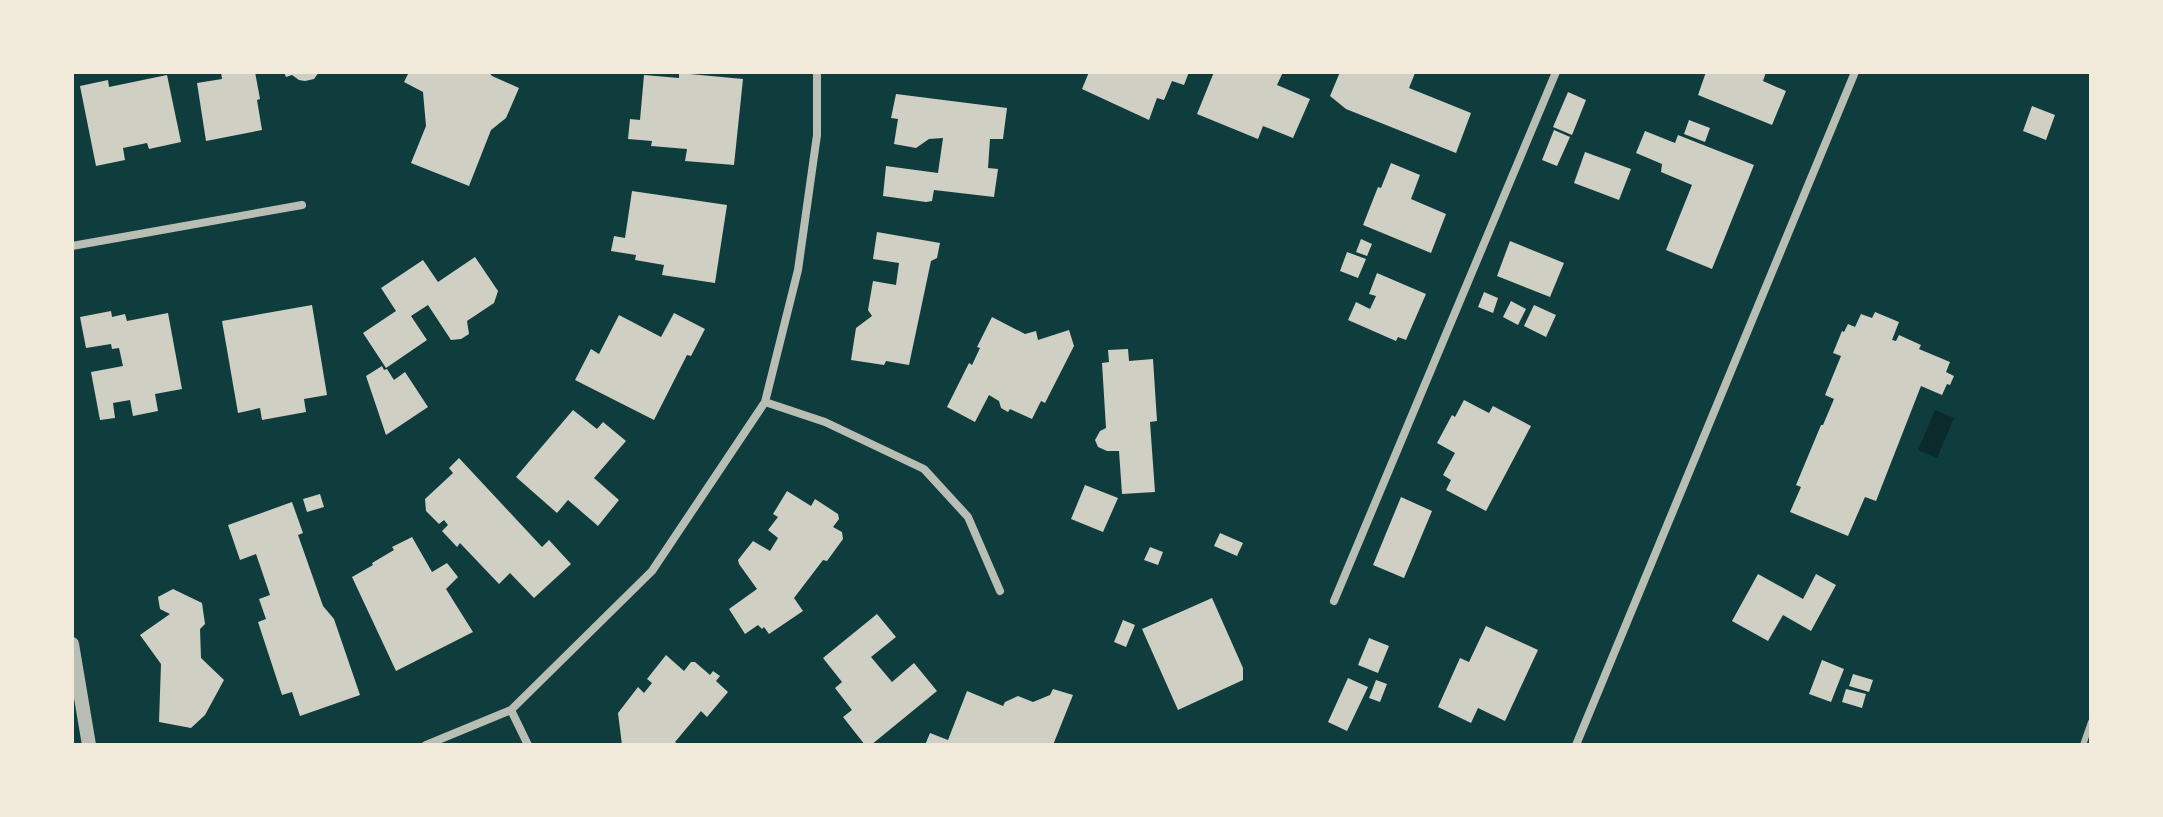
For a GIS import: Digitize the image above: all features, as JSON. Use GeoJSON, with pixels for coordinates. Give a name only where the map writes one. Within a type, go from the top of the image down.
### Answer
{"type":"FeatureCollection","features":[{"type":"Feature","properties":{"kind":"street"},"geometry":{"type":"LineString","coordinates":[[426,745],[511,710],[652,571],[765,402],[798,270],[817,135],[817,72]]}},
{"type":"Feature","properties":{"kind":"street"},"geometry":{"type":"LineString","coordinates":[[1334,601],[1556,72]]}},
{"type":"Feature","properties":{"kind":"street"},"geometry":{"type":"LineString","coordinates":[[1576,745],[1855,72]]}},
{"type":"Feature","properties":{"kind":"street"},"geometry":{"type":"LineString","coordinates":[[72,246],[302,205]]}},
{"type":"Feature","properties":{"kind":"street"},"geometry":{"type":"LineString","coordinates":[[765,402],[825,422],[924,469],[968,517],[1000,591]]}},
{"type":"Feature","properties":{"kind":"street"},"geometry":{"type":"LineString","coordinates":[[72,644],[89,745]]}},
{"type":"Feature","properties":{"kind":"street"},"geometry":{"type":"LineString","coordinates":[[511,710],[528,745]]}},
{"type":"Feature","properties":{"kind":"lane"},"geometry":{"type":"LineString","coordinates":[[2083,745],[2091,722]]}},
{"type":"Feature","properties":{"kind":"water"},"geometry":{"type":"Polygon","coordinates":[[[1935,410],[1954,418],[1937,458],[1918,450],[1935,410]]]}},
{"type":"Feature","properties":{"kind":"building"},"geometry":{"type":"Polygon","coordinates":[[[221,72],[255,72],[262,130],[206,141],[197,83],[222,79],[221,72]]]}},
{"type":"Feature","properties":{"kind":"building"},"geometry":{"type":"Polygon","coordinates":[[[284,72],[319,72],[314,79],[305,81],[292,75],[286,77],[284,72]]]}},
{"type":"Feature","properties":{"kind":"building"},"geometry":{"type":"Polygon","coordinates":[[[409,72],[489,72],[519,88],[506,118],[491,130],[469,186],[411,163],[426,126],[423,92],[404,82],[409,72]]]}},
{"type":"Feature","properties":{"kind":"building"},"geometry":{"type":"Polygon","coordinates":[[[1089,72],[1189,72],[1184,85],[1172,81],[1164,100],[1157,98],[1149,120],[1082,89],[1089,72]]]}},
{"type":"Feature","properties":{"kind":"building"},"geometry":{"type":"Polygon","coordinates":[[[1214,72],[1283,72],[1277,85],[1310,99],[1293,138],[1263,126],[1258,139],[1197,114],[1214,72]]]}},
{"type":"Feature","properties":{"kind":"building"},"geometry":{"type":"Polygon","coordinates":[[[1340,72],[1415,73],[1409,88],[1471,113],[1456,153],[1346,109],[1330,96],[1340,72]]]}},
{"type":"Feature","properties":{"kind":"building"},"geometry":{"type":"Polygon","coordinates":[[[1706,72],[1766,72],[1763,81],[1786,91],[1772,125],[1698,95],[1706,72]]]}},
{"type":"Feature","properties":{"kind":"building"},"geometry":{"type":"Polygon","coordinates":[[[679,73],[743,79],[734,165],[685,161],[687,149],[651,146],[652,141],[628,139],[630,119],[640,120],[644,75],[679,78],[679,73]]]}},
{"type":"Feature","properties":{"kind":"building"},"geometry":{"type":"Polygon","coordinates":[[[167,75],[181,142],[149,149],[147,143],[123,148],[125,160],[96,166],[80,86],[108,80],[109,87],[167,75]]]}},
{"type":"Feature","properties":{"kind":"building"},"geometry":{"type":"Polygon","coordinates":[[[1568,92],[1586,100],[1572,135],[1553,127],[1568,92]]]}},
{"type":"Feature","properties":{"kind":"building"},"geometry":{"type":"Polygon","coordinates":[[[896,94],[1007,108],[1003,139],[990,139],[988,168],[998,169],[994,197],[934,190],[932,201],[926,202],[883,196],[886,166],[938,173],[943,138],[929,139],[916,148],[894,144],[898,119],[891,118],[896,94]]]}},
{"type":"Feature","properties":{"kind":"building"},"geometry":{"type":"Polygon","coordinates":[[[2032,106],[2055,115],[2046,140],[2023,131],[2032,106]]]}},
{"type":"Feature","properties":{"kind":"building"},"geometry":{"type":"Polygon","coordinates":[[[1689,120],[1710,128],[1705,142],[1684,134],[1689,120]]]}},
{"type":"Feature","properties":{"kind":"building"},"geometry":{"type":"Polygon","coordinates":[[[1554,130],[1570,137],[1557,166],[1542,160],[1554,130]]]}},
{"type":"Feature","properties":{"kind":"building"},"geometry":{"type":"Polygon","coordinates":[[[1645,131],[1675,143],[1678,135],[1754,165],[1712,269],[1666,250],[1692,185],[1661,172],[1662,164],[1636,153],[1645,131]]]}},
{"type":"Feature","properties":{"kind":"building"},"geometry":{"type":"Polygon","coordinates":[[[1585,152],[1631,169],[1619,200],[1574,183],[1585,152]]]}},
{"type":"Feature","properties":{"kind":"building"},"geometry":{"type":"Polygon","coordinates":[[[1391,163],[1420,175],[1411,199],[1446,214],[1431,253],[1363,225],[1391,163]]]}},
{"type":"Feature","properties":{"kind":"building"},"geometry":{"type":"Polygon","coordinates":[[[632,191],[727,205],[715,283],[662,275],[664,265],[635,260],[636,255],[611,251],[614,236],[625,238],[632,191]]]}},
{"type":"Feature","properties":{"kind":"building"},"geometry":{"type":"Polygon","coordinates":[[[877,232],[940,243],[937,258],[931,261],[909,365],[851,360],[856,328],[872,316],[868,310],[873,281],[896,285],[899,263],[873,259],[877,232]]]}},
{"type":"Feature","properties":{"kind":"building"},"geometry":{"type":"Polygon","coordinates":[[[1361,239],[1372,244],[1367,256],[1356,252],[1361,239]]]}},
{"type":"Feature","properties":{"kind":"building"},"geometry":{"type":"Polygon","coordinates":[[[1510,241],[1564,263],[1550,297],[1497,276],[1510,241]]]}},
{"type":"Feature","properties":{"kind":"building"},"geometry":{"type":"Polygon","coordinates":[[[1347,252],[1366,259],[1358,278],[1340,271],[1347,252]]]}},
{"type":"Feature","properties":{"kind":"building"},"geometry":{"type":"Polygon","coordinates":[[[475,257],[498,291],[494,303],[467,321],[469,334],[451,340],[428,305],[411,316],[427,340],[386,368],[363,333],[396,311],[381,288],[423,260],[438,282],[475,257]]]}},
{"type":"Feature","properties":{"kind":"building"},"geometry":{"type":"Polygon","coordinates":[[[1377,273],[1426,294],[1406,340],[1398,337],[1396,341],[1348,320],[1356,302],[1370,309],[1376,296],[1369,294],[1377,273]]]}},
{"type":"Feature","properties":{"kind":"building"},"geometry":{"type":"Polygon","coordinates":[[[1484,292],[1498,298],[1493,313],[1478,307],[1484,292]]]}},
{"type":"Feature","properties":{"kind":"building"},"geometry":{"type":"Polygon","coordinates":[[[1511,301],[1526,309],[1518,325],[1503,317],[1511,301]]]}},
{"type":"Feature","properties":{"kind":"building"},"geometry":{"type":"Polygon","coordinates":[[[312,305],[327,395],[304,399],[306,412],[262,420],[260,408],[238,413],[222,321],[312,305]]]}},
{"type":"Feature","properties":{"kind":"building"},"geometry":{"type":"Polygon","coordinates":[[[1534,305],[1556,315],[1546,337],[1524,326],[1534,305]]]}},
{"type":"Feature","properties":{"kind":"building"},"geometry":{"type":"Polygon","coordinates":[[[111,311],[112,317],[125,314],[127,321],[168,313],[182,389],[155,394],[158,411],[133,416],[130,400],[113,403],[115,418],[100,420],[91,372],[123,366],[119,348],[112,349],[111,344],[86,348],[80,317],[111,311]]]}},
{"type":"Feature","properties":{"kind":"building"},"geometry":{"type":"Polygon","coordinates":[[[1875,312],[1899,322],[1892,340],[1896,341],[1899,335],[1921,345],[1919,349],[1950,362],[1946,372],[1954,376],[1942,395],[1921,386],[1876,501],[1865,497],[1848,536],[1790,512],[1801,487],[1796,485],[1834,399],[1825,395],[1841,356],[1833,353],[1842,331],[1848,324],[1855,327],[1861,314],[1872,318],[1875,312]]]}},
{"type":"Feature","properties":{"kind":"building"},"geometry":{"type":"Polygon","coordinates":[[[674,313],[705,329],[691,356],[687,355],[654,420],[575,380],[591,349],[599,354],[619,315],[661,337],[674,313]]]}},
{"type":"Feature","properties":{"kind":"building"},"geometry":{"type":"Polygon","coordinates":[[[992,317],[1025,334],[1036,331],[1038,340],[1069,330],[1074,346],[1045,403],[1041,401],[1032,419],[1010,409],[1008,412],[989,395],[975,422],[947,407],[969,363],[972,365],[992,317]]]}},
{"type":"Feature","properties":{"kind":"building"},"geometry":{"type":"Polygon","coordinates":[[[1128,349],[1129,361],[1153,359],[1157,421],[1150,422],[1155,492],[1122,494],[1119,451],[1098,447],[1095,440],[1106,428],[1102,363],[1109,362],[1108,350],[1128,349]]]}},
{"type":"Feature","properties":{"kind":"building"},"geometry":{"type":"Polygon","coordinates":[[[382,366],[394,380],[405,372],[428,407],[386,435],[366,376],[382,366]]]}},
{"type":"Feature","properties":{"kind":"building"},"geometry":{"type":"Polygon","coordinates":[[[1464,400],[1489,413],[1493,406],[1531,426],[1486,511],[1446,490],[1451,480],[1443,475],[1455,453],[1437,443],[1464,400]]]}},
{"type":"Feature","properties":{"kind":"building"},"geometry":{"type":"Polygon","coordinates":[[[573,410],[597,429],[603,422],[626,441],[594,478],[619,500],[598,526],[568,500],[557,513],[516,477],[573,410]]]}},
{"type":"Feature","properties":{"kind":"building"},"geometry":{"type":"Polygon","coordinates":[[[459,458],[542,547],[549,540],[571,564],[534,598],[510,573],[499,584],[460,543],[457,547],[442,531],[448,525],[444,520],[439,524],[426,511],[425,499],[453,473],[449,468],[459,458]]]}},
{"type":"Feature","properties":{"kind":"building"},"geometry":{"type":"Polygon","coordinates":[[[1085,485],[1118,498],[1103,532],[1071,519],[1085,485]]]}},
{"type":"Feature","properties":{"kind":"building"},"geometry":{"type":"Polygon","coordinates":[[[787,491],[811,506],[815,499],[838,514],[839,519],[833,527],[842,532],[843,539],[794,598],[803,611],[769,634],[758,625],[745,634],[729,609],[757,589],[738,560],[753,541],[770,551],[778,538],[768,530],[778,517],[773,514],[787,491]]]}},
{"type":"Feature","properties":{"kind":"building"},"geometry":{"type":"Polygon","coordinates":[[[320,494],[324,507],[307,512],[303,499],[320,494]]]}},
{"type":"Feature","properties":{"kind":"building"},"geometry":{"type":"Polygon","coordinates":[[[1401,497],[1432,511],[1404,578],[1373,565],[1401,497]]]}},
{"type":"Feature","properties":{"kind":"building"},"geometry":{"type":"Polygon","coordinates":[[[292,502],[303,533],[298,535],[323,606],[334,619],[360,695],[300,716],[292,692],[282,695],[258,622],[266,619],[259,599],[270,595],[256,554],[240,560],[228,525],[292,502]]]}},
{"type":"Feature","properties":{"kind":"building"},"geometry":{"type":"Polygon","coordinates":[[[1220,533],[1243,543],[1237,556],[1214,546],[1220,533]]]}},
{"type":"Feature","properties":{"kind":"building"},"geometry":{"type":"Polygon","coordinates":[[[412,537],[432,572],[447,563],[458,577],[446,589],[473,632],[396,671],[352,577],[394,550],[392,547],[412,537]]]}},
{"type":"Feature","properties":{"kind":"building"},"geometry":{"type":"Polygon","coordinates":[[[1150,547],[1163,552],[1158,565],[1144,560],[1150,547]]]}},
{"type":"Feature","properties":{"kind":"building"},"geometry":{"type":"Polygon","coordinates":[[[1758,574],[1803,599],[1816,574],[1836,585],[1811,631],[1783,615],[1768,641],[1732,621],[1758,574]]]}},
{"type":"Feature","properties":{"kind":"building"},"geometry":{"type":"Polygon","coordinates":[[[173,589],[202,603],[205,624],[200,629],[201,658],[224,680],[205,715],[191,728],[159,722],[161,664],[140,635],[170,614],[160,609],[158,597],[173,589]]]}},
{"type":"Feature","properties":{"kind":"building"},"geometry":{"type":"Polygon","coordinates":[[[1212,598],[1243,668],[1243,680],[1178,710],[1142,629],[1212,598]]]}},
{"type":"Feature","properties":{"kind":"building"},"geometry":{"type":"Polygon","coordinates":[[[877,614],[896,637],[871,657],[892,682],[914,663],[937,691],[871,745],[865,745],[843,717],[852,710],[835,688],[842,682],[823,658],[877,614]]]}},
{"type":"Feature","properties":{"kind":"building"},"geometry":{"type":"Polygon","coordinates":[[[1123,620],[1135,625],[1126,647],[1114,642],[1123,620]]]}},
{"type":"Feature","properties":{"kind":"building"},"geometry":{"type":"Polygon","coordinates":[[[1486,626],[1538,650],[1505,721],[1478,708],[1471,723],[1438,707],[1460,658],[1469,662],[1486,626]]]}},
{"type":"Feature","properties":{"kind":"building"},"geometry":{"type":"Polygon","coordinates":[[[1369,638],[1389,646],[1378,673],[1358,665],[1369,638]]]}},
{"type":"Feature","properties":{"kind":"building"},"geometry":{"type":"Polygon","coordinates":[[[666,655],[684,671],[691,662],[695,662],[710,675],[713,671],[720,676],[716,681],[728,692],[707,717],[701,711],[675,742],[679,745],[622,745],[618,713],[638,687],[644,693],[652,683],[647,679],[666,655]]]}},
{"type":"Feature","properties":{"kind":"building"},"geometry":{"type":"Polygon","coordinates":[[[1822,660],[1844,669],[1831,702],[1809,694],[1822,660]]]}},
{"type":"Feature","properties":{"kind":"building"},"geometry":{"type":"Polygon","coordinates":[[[1853,674],[1873,680],[1869,692],[1849,686],[1853,674]]]}},
{"type":"Feature","properties":{"kind":"building"},"geometry":{"type":"Polygon","coordinates":[[[1348,678],[1368,687],[1347,731],[1328,722],[1348,678]]]}},
{"type":"Feature","properties":{"kind":"building"},"geometry":{"type":"Polygon","coordinates":[[[1376,680],[1387,684],[1380,702],[1369,698],[1376,680]]]}},
{"type":"Feature","properties":{"kind":"building"},"geometry":{"type":"Polygon","coordinates":[[[1053,689],[1073,695],[1053,745],[925,745],[930,733],[948,740],[967,691],[1003,706],[1018,696],[1033,702],[1050,695],[1053,689]]]}},
{"type":"Feature","properties":{"kind":"building"},"geometry":{"type":"Polygon","coordinates":[[[1846,689],[1866,694],[1862,708],[1842,702],[1846,689]]]}}]}
